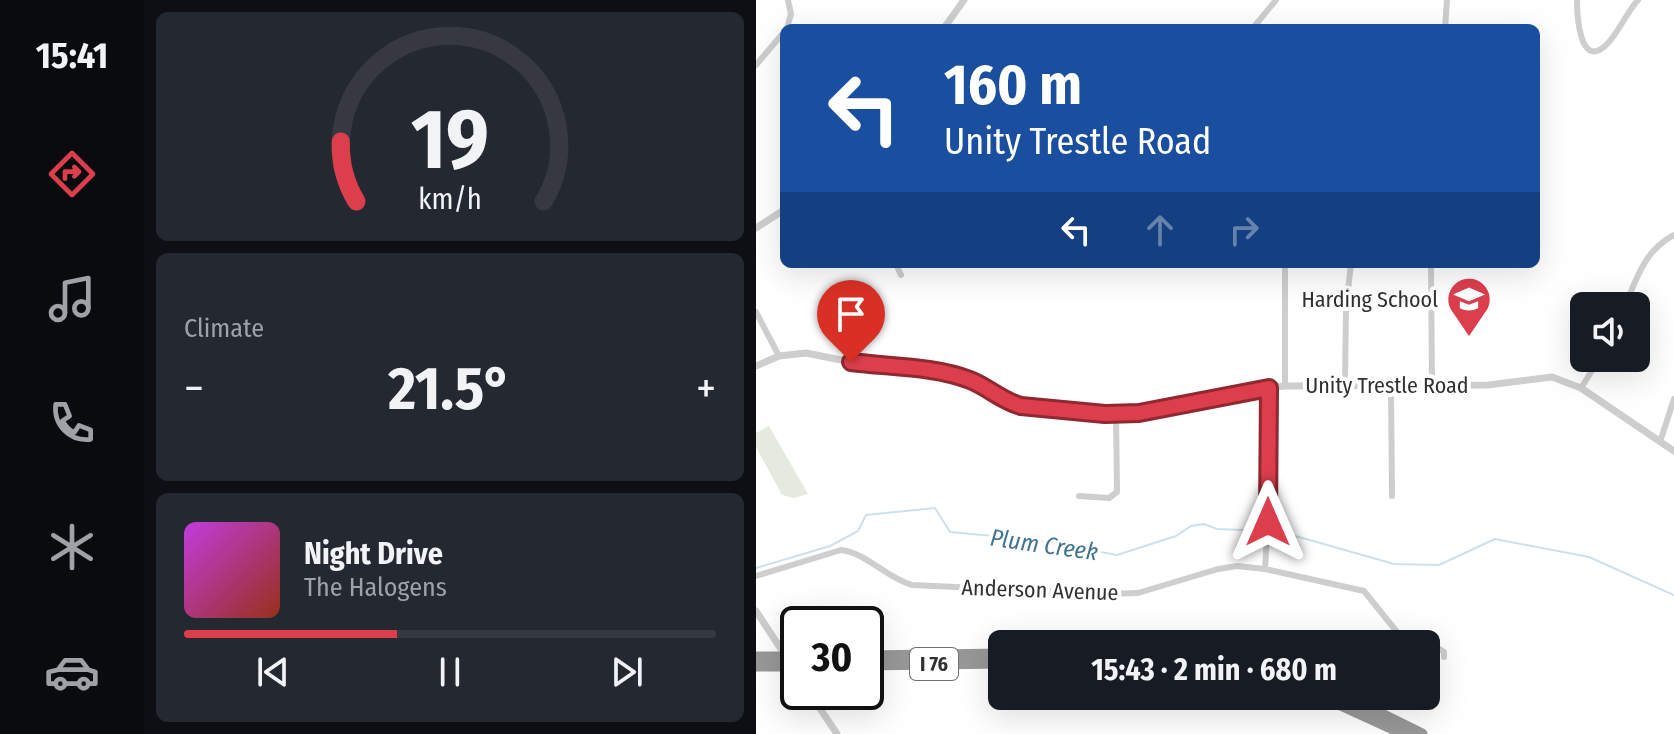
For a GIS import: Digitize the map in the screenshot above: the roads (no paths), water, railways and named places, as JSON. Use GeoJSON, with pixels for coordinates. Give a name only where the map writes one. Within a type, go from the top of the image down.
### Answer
{"type":"FeatureCollection","features":[{"type":"Feature","properties":{"kind":"highway","name":"I 76"},"geometry":{"type":"LineString","coordinates":[[884,656],[988,654]]}},
{"type":"Feature","properties":{"kind":"highway"},"geometry":{"type":"LineString","coordinates":[[756,657],[780,661]]}},
{"type":"Feature","properties":{"kind":"highway","name":"I 76"},"geometry":{"type":"LineString","coordinates":[[884,665],[988,663]]}},
{"type":"Feature","properties":{"kind":"highway"},"geometry":{"type":"LineString","coordinates":[[756,666],[780,664]]}},
{"type":"Feature","properties":{"kind":"highway"},"geometry":{"type":"LineString","coordinates":[[1352,710],[1404,734]]}},
{"type":"Feature","properties":{"kind":"highway"},"geometry":{"type":"LineString","coordinates":[[1373,710],[1422,734]]}},
{"type":"Feature","properties":{"kind":"street"},"geometry":{"type":"LineString","coordinates":[[787,24],[791,14],[788,0]]}},
{"type":"Feature","properties":{"kind":"street"},"geometry":{"type":"LineString","coordinates":[[947,24],[964,0]]}},
{"type":"Feature","properties":{"kind":"street"},"geometry":{"type":"LineString","coordinates":[[1256,24],[1276,0]]}},
{"type":"Feature","properties":{"kind":"street"},"geometry":{"type":"LineString","coordinates":[[1445,24],[1447,0]]}},
{"type":"Feature","properties":{"kind":"street"},"geometry":{"type":"LineString","coordinates":[[1577,0],[1580,37],[1585,46],[1594,50],[1608,44],[1638,0]]}},
{"type":"Feature","properties":{"kind":"street"},"geometry":{"type":"LineString","coordinates":[[756,65],[780,36]]}},
{"type":"Feature","properties":{"kind":"street"},"geometry":{"type":"LineString","coordinates":[[756,228],[780,213]]}},
{"type":"Feature","properties":{"kind":"street"},"geometry":{"type":"LineString","coordinates":[[1631,292],[1649,253],[1674,235]]}},
{"type":"Feature","properties":{"kind":"street"},"geometry":{"type":"LineString","coordinates":[[898,268],[901,275]]}},
{"type":"Feature","properties":{"kind":"street"},"geometry":{"type":"LineString","coordinates":[[1285,268],[1285,386]]}},
{"type":"Feature","properties":{"kind":"street"},"geometry":{"type":"LineString","coordinates":[[1345,385],[1346,307],[1351,268]]}},
{"type":"Feature","properties":{"kind":"street"},"geometry":{"type":"LineString","coordinates":[[1431,268],[1432,386]]}},
{"type":"Feature","properties":{"kind":"street"},"geometry":{"type":"LineString","coordinates":[[756,312],[779,356]]}},
{"type":"Feature","properties":{"kind":"street","name":"Unity Trestle Road"},"geometry":{"type":"LineString","coordinates":[[756,366],[779,356],[806,353],[949,374],[971,381],[1021,406],[1116,414],[1139,413],[1285,386],[1488,385],[1543,376],[1581,388],[1674,451]]}},
{"type":"Feature","properties":{"kind":"street"},"geometry":{"type":"LineString","coordinates":[[1581,388],[1591,372]]}},
{"type":"Feature","properties":{"kind":"street"},"geometry":{"type":"LineString","coordinates":[[1391,386],[1392,496]]}},
{"type":"Feature","properties":{"kind":"street"},"geometry":{"type":"LineString","coordinates":[[1265,569],[1269,388]]}},
{"type":"Feature","properties":{"kind":"street"},"geometry":{"type":"LineString","coordinates":[[1660,442],[1674,399]]}},
{"type":"Feature","properties":{"kind":"street"},"geometry":{"type":"LineString","coordinates":[[1079,496],[1109,498],[1118,489],[1116,414]]}},
{"type":"Feature","properties":{"kind":"street","name":"Anderson Avenue"},"geometry":{"type":"LineString","coordinates":[[756,576],[841,550],[854,553],[899,581],[912,585],[1108,594],[1138,593],[1237,566],[1265,569],[1364,591],[1398,630]]}},
{"type":"Feature","properties":{"kind":"street"},"geometry":{"type":"LineString","coordinates":[[756,611],[780,645]]}},
{"type":"Feature","properties":{"kind":"street","name":"Anderson Avenue"},"geometry":{"type":"LineString","coordinates":[[1440,649],[1444,657]]}},
{"type":"Feature","properties":{"kind":"street"},"geometry":{"type":"LineString","coordinates":[[821,710],[837,734]]}},
{"type":"Feature","properties":{"kind":"waterway","name":"Plum Creek"},"geometry":{"type":"LineString","coordinates":[[756,568],[830,546],[858,531],[866,515],[935,508],[950,532],[1036,540],[1117,555],[1176,536],[1191,526],[1204,524],[1217,529],[1265,531]]}},
{"type":"Feature","properties":{"kind":"waterway","name":"Plum Creek"},"geometry":{"type":"LineString","coordinates":[[1271,532],[1394,564],[1439,565],[1495,539],[1589,557],[1674,595]]}},
{"type":"Feature","properties":{"kind":"place","name":"Harding School"},"geometry":{"type":"Point","coordinates":[1469,338]}}]}
